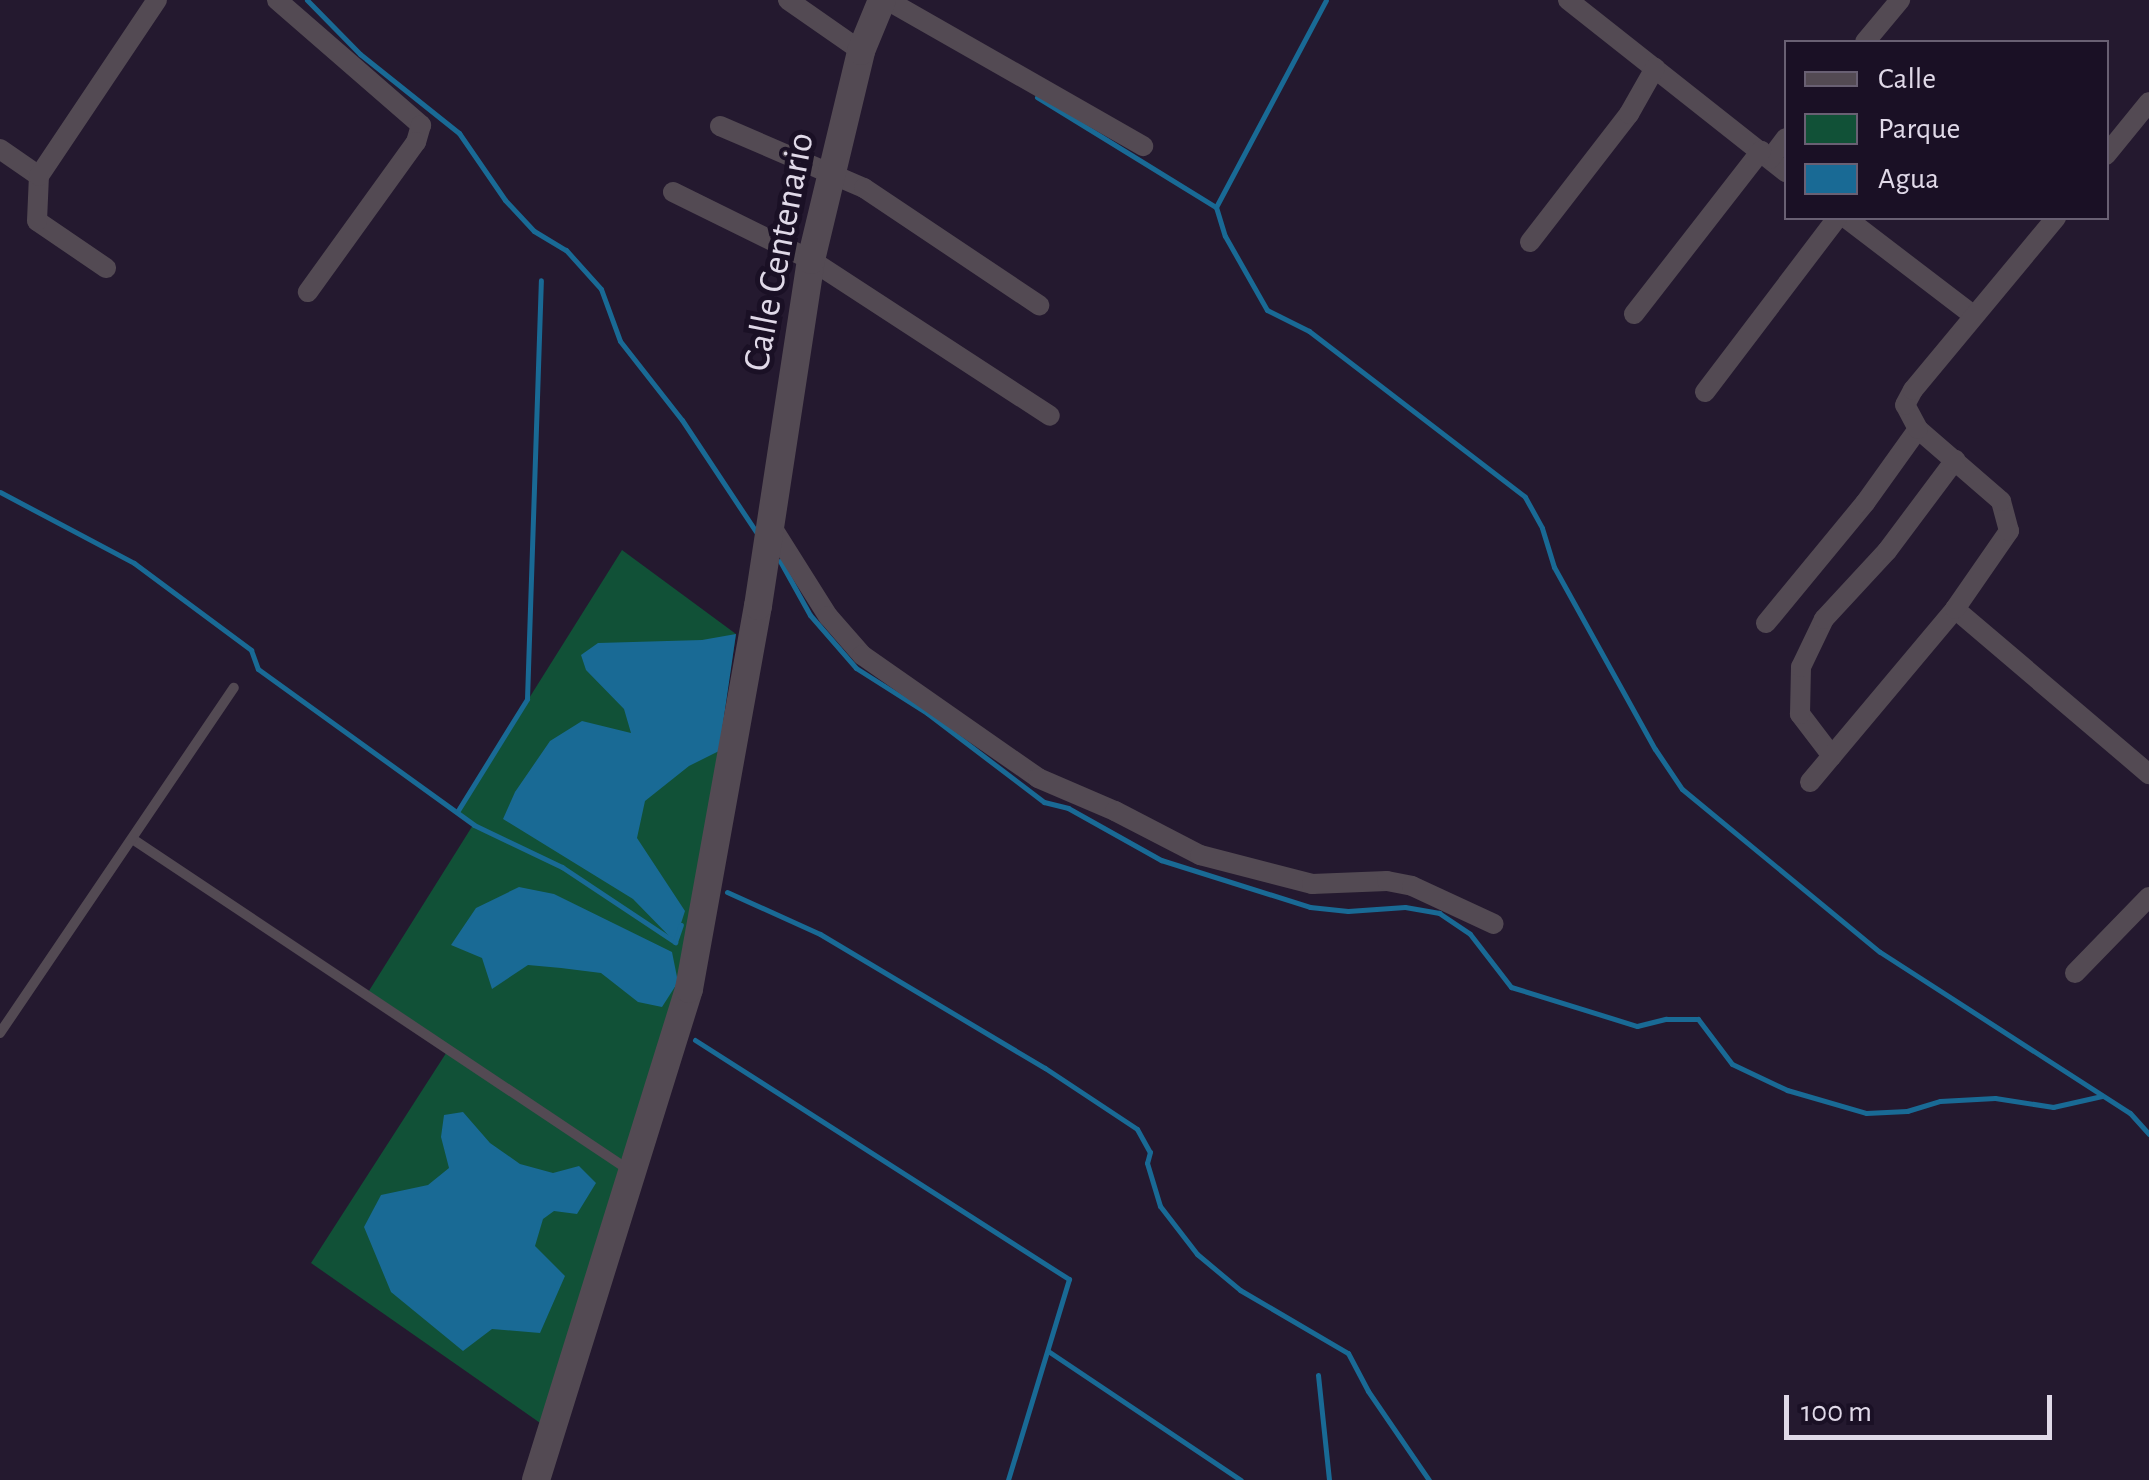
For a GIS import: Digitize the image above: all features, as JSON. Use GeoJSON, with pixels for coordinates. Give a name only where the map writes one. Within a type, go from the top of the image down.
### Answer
{"type":"FeatureCollection","features":[{"type":"Feature","properties":{"kind":"street"},"geometry":{"type":"LineString","coordinates":[[106,268],[37,221],[39,176],[156,0]]}},
{"type":"Feature","properties":{"kind":"street"},"geometry":{"type":"LineString","coordinates":[[277,0],[420,125],[416,142],[308,292]]}},
{"type":"Feature","properties":{"kind":"street"},"geometry":{"type":"LineString","coordinates":[[788,0],[861,52]]}},
{"type":"Feature","properties":{"kind":"street"},"geometry":{"type":"LineString","coordinates":[[885,0],[1143,146]]}},
{"type":"Feature","properties":{"kind":"street","name":"Calle Centenario"},"geometry":{"type":"LineString","coordinates":[[536,1480],[689,989],[770,524],[811,260],[861,52],[885,0]]}},
{"type":"Feature","properties":{"kind":"street"},"geometry":{"type":"LineString","coordinates":[[1568,0],[1772,160],[1634,314]]}},
{"type":"Feature","properties":{"kind":"street"},"geometry":{"type":"LineString","coordinates":[[1867,40],[1900,0]]}},
{"type":"Feature","properties":{"kind":"street"},"geometry":{"type":"LineString","coordinates":[[1530,242],[1629,114],[1655,68]]}},
{"type":"Feature","properties":{"kind":"street"},"geometry":{"type":"LineString","coordinates":[[2109,151],[2149,102]]}},
{"type":"Feature","properties":{"kind":"street"},"geometry":{"type":"LineString","coordinates":[[720,126],[864,188],[1039,306]]}},
{"type":"Feature","properties":{"kind":"street"},"geometry":{"type":"LineString","coordinates":[[0,149],[39,176]]}},
{"type":"Feature","properties":{"kind":"street"},"geometry":{"type":"LineString","coordinates":[[674,192],[811,260],[1050,416]]}},
{"type":"Feature","properties":{"kind":"street"},"geometry":{"type":"LineString","coordinates":[[1704,392],[1835,220]]}},
{"type":"Feature","properties":{"kind":"street"},"geometry":{"type":"LineString","coordinates":[[1849,220],[1974,316]]}},
{"type":"Feature","properties":{"kind":"street"},"geometry":{"type":"LineString","coordinates":[[1810,782],[1955,609],[2010,531],[2002,501],[1918,428],[1906,412],[1908,398],[2054,220]]}},
{"type":"Feature","properties":{"kind":"street"},"geometry":{"type":"LineString","coordinates":[[1766,623],[1865,504],[1918,428]]}},
{"type":"Feature","properties":{"kind":"street"},"geometry":{"type":"LineString","coordinates":[[1832,756],[1800,714],[1800,667],[1824,620],[1887,551],[1955,460]]}},
{"type":"Feature","properties":{"kind":"street"},"geometry":{"type":"LineString","coordinates":[[770,524],[828,616],[862,655],[1038,778],[1200,855],[1312,884],[1386,881],[1412,886],[1494,924]]}},
{"type":"Feature","properties":{"kind":"street"},"geometry":{"type":"LineString","coordinates":[[1955,609],[2149,774]]}},
{"type":"Feature","properties":{"kind":"street"},"geometry":{"type":"LineString","coordinates":[[2075,974],[2149,898]]}},
{"type":"Feature","properties":{"kind":"lane"},"geometry":{"type":"LineString","coordinates":[[0,1032],[234,688]]}},
{"type":"Feature","properties":{"kind":"lane"},"geometry":{"type":"LineString","coordinates":[[134,840],[634,1173]]}},
{"type":"Feature","properties":{"kind":"green space"},"geometry":{"type":"Polygon","coordinates":[[[622,550],[736,634],[689,946],[543,1425],[311,1263],[450,1047],[367,994],[473,825],[457,813],[622,550]]]}},
{"type":"Feature","properties":{"kind":"water"},"geometry":{"type":"Polygon","coordinates":[[[736,634],[719,751],[689,766],[645,801],[637,838],[685,911],[675,942],[633,899],[503,819],[515,792],[550,741],[582,721],[631,733],[624,709],[586,670],[581,655],[598,643],[702,640],[736,634]]]}},
{"type":"Feature","properties":{"kind":"water"},"geometry":{"type":"Polygon","coordinates":[[[519,887],[554,894],[672,952],[678,982],[662,1007],[638,1002],[601,973],[561,968],[528,965],[492,989],[482,958],[451,945],[476,908],[519,887]]]}},
{"type":"Feature","properties":{"kind":"water"},"geometry":{"type":"Polygon","coordinates":[[[463,1112],[490,1143],[520,1164],[553,1173],[579,1166],[596,1183],[577,1214],[554,1211],[543,1219],[535,1246],[565,1276],[540,1333],[492,1329],[463,1351],[391,1292],[364,1227],[381,1195],[428,1185],[449,1168],[441,1137],[444,1115],[463,1112]]]}},
{"type":"Feature","properties":{"kind":"waterway"},"geometry":{"type":"LineString","coordinates":[[307,0],[360,54],[459,133],[505,200],[534,231],[566,250],[601,289],[620,341],[682,420],[756,532]]}},
{"type":"Feature","properties":{"kind":"waterway"},"geometry":{"type":"LineString","coordinates":[[1216,207],[1326,0]]}},
{"type":"Feature","properties":{"kind":"waterway"},"geometry":{"type":"LineString","coordinates":[[1037,97],[1216,207],[1225,236],[1267,310],[1309,331],[1525,497],[1542,528],[1554,567],[1655,749],[1682,789],[1880,952],[2130,1113],[2149,1134]]}},
{"type":"Feature","properties":{"kind":"waterway"},"geometry":{"type":"LineString","coordinates":[[457,812],[527,699],[541,280]]}},
{"type":"Feature","properties":{"kind":"waterway"},"geometry":{"type":"LineString","coordinates":[[0,492],[134,563],[251,650],[258,669],[474,825],[562,867],[675,942],[681,925]]}},
{"type":"Feature","properties":{"kind":"waterway"},"geometry":{"type":"LineString","coordinates":[[780,561],[810,615],[856,668],[927,713],[1044,802],[1068,808],[1161,860],[1310,907],[1348,911],[1405,907],[1439,913],[1470,934],[1511,987],[1637,1026],[1666,1019],[1698,1019],[1732,1064],[1787,1090],[1866,1113],[1907,1111],[1940,1101],[1995,1098],[2053,1107],[2102,1096]]}},
{"type":"Feature","properties":{"kind":"waterway"},"geometry":{"type":"LineString","coordinates":[[727,892],[820,934],[1045,1068],[1137,1129],[1150,1152],[1147,1163],[1160,1206],[1197,1254],[1240,1290],[1348,1353],[1368,1391],[1429,1480]]}},
{"type":"Feature","properties":{"kind":"waterway"},"geometry":{"type":"LineString","coordinates":[[695,1040],[1069,1279],[1008,1480]]}},
{"type":"Feature","properties":{"kind":"waterway"},"geometry":{"type":"LineString","coordinates":[[1048,1351],[1241,1480]]}},
{"type":"Feature","properties":{"kind":"waterway"},"geometry":{"type":"LineString","coordinates":[[1318,1375],[1329,1480]]}}]}
